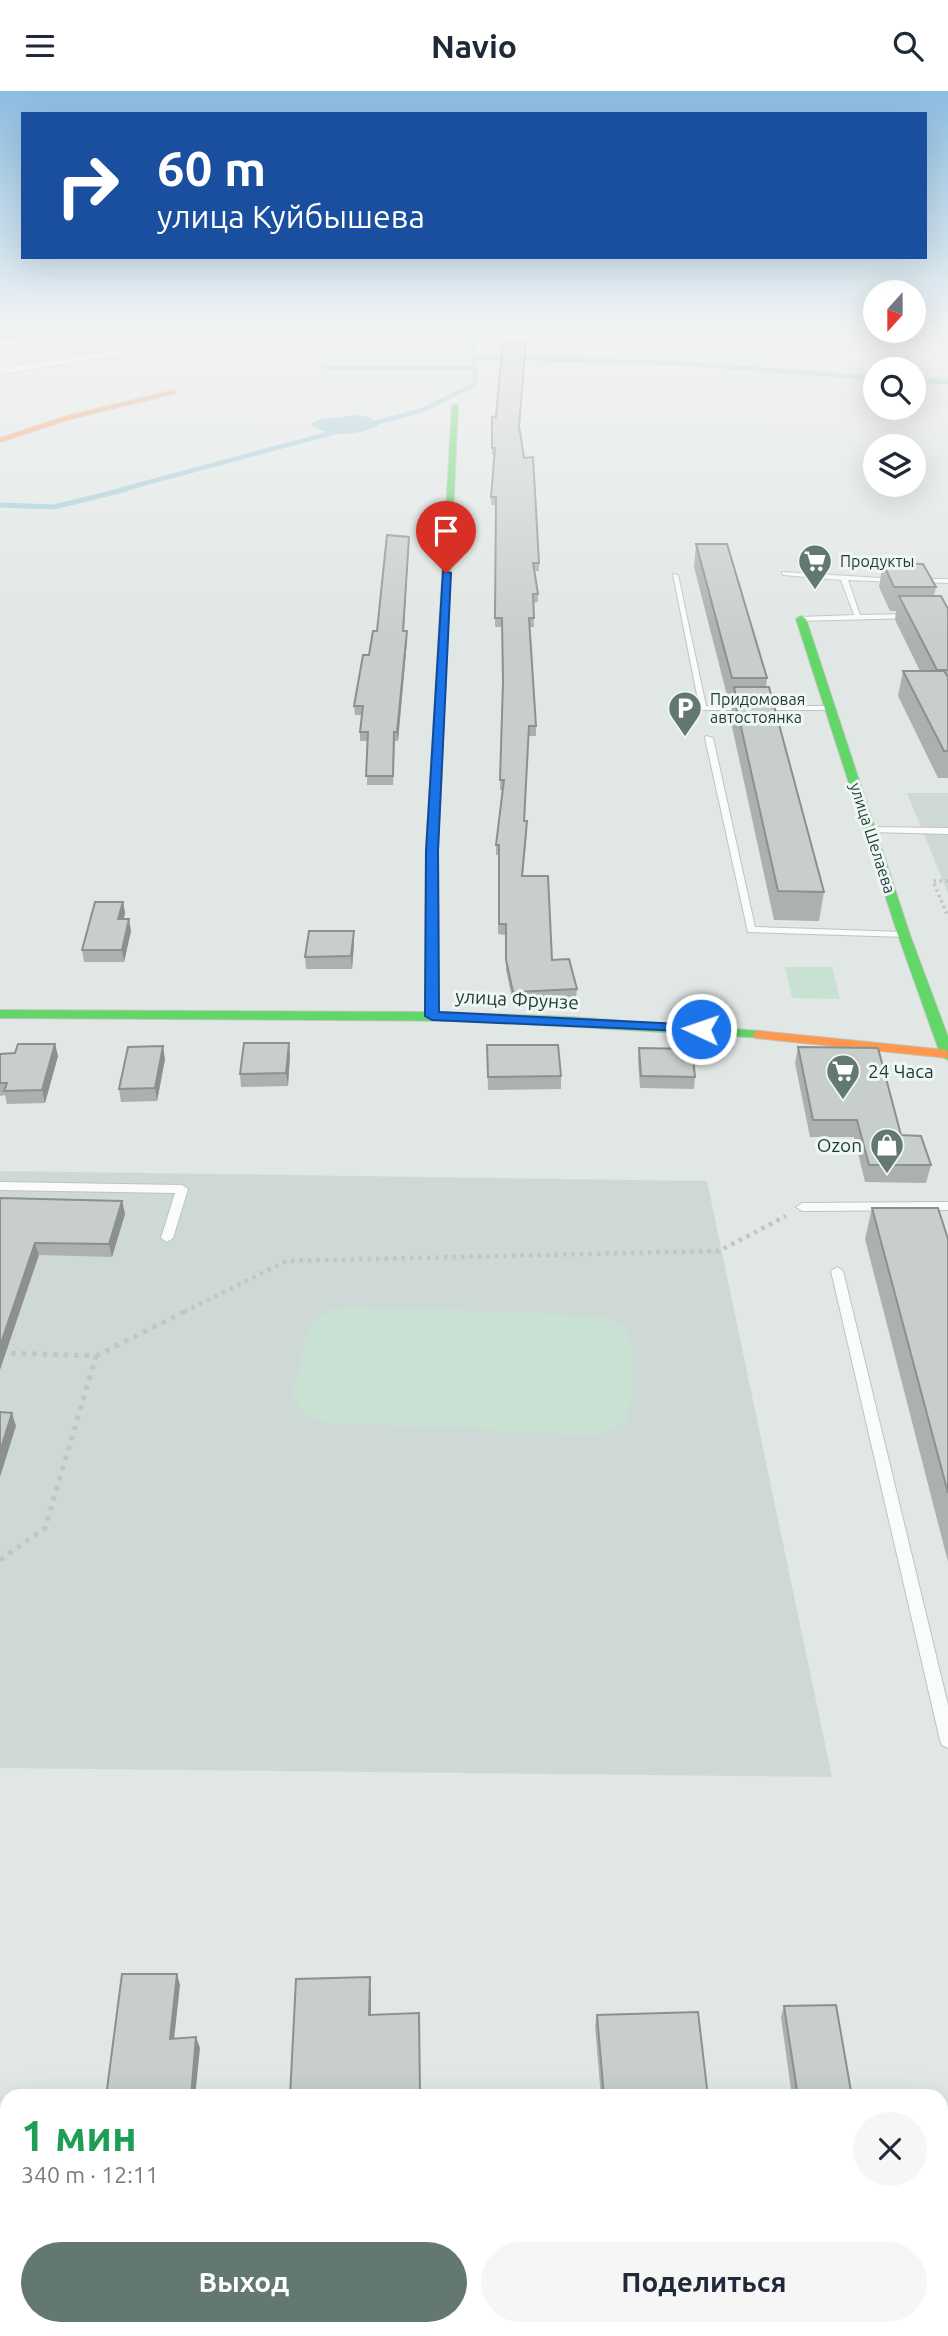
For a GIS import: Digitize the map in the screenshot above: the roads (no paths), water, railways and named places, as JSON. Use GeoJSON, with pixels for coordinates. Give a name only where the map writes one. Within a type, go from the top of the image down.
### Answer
{"type":"FeatureCollection","features":[{"type":"Feature","properties":{"kind":"street"},"geometry":{"type":"LineString","coordinates":[[0,440],[19,434]]}},
{"type":"Feature","properties":{"kind":"street"},"geometry":{"type":"LineString","coordinates":[[432,1016],[432,851],[454,434]]}},
{"type":"Feature","properties":{"kind":"street","name":"улица Шелаева"},"geometry":{"type":"LineString","coordinates":[[801,618],[828,708],[872,830],[904,935],[948,1055]]}},
{"type":"Feature","properties":{"kind":"street","name":"улица Фрунзе"},"geometry":{"type":"LineString","coordinates":[[0,1014],[432,1016],[701,1029],[948,1055]]}},
{"type":"Feature","properties":{"kind":"lane"},"geometry":{"type":"LineString","coordinates":[[784,573],[948,581]]}},
{"type":"Feature","properties":{"kind":"lane"},"geometry":{"type":"LineString","coordinates":[[675,575],[703,708],[828,708]]}},
{"type":"Feature","properties":{"kind":"lane"},"geometry":{"type":"LineString","coordinates":[[845,578],[857,615]]}},
{"type":"Feature","properties":{"kind":"lane"},"geometry":{"type":"LineString","coordinates":[[801,618],[922,616]]}},
{"type":"Feature","properties":{"kind":"lane"},"geometry":{"type":"LineString","coordinates":[[709,738],[751,930],[904,935]]}},
{"type":"Feature","properties":{"kind":"lane"},"geometry":{"type":"LineString","coordinates":[[872,830],[948,831]]}},
{"type":"Feature","properties":{"kind":"lane"},"geometry":{"type":"LineString","coordinates":[[0,1187],[182,1189],[167,1238]]}},
{"type":"Feature","properties":{"kind":"lane"},"geometry":{"type":"LineString","coordinates":[[802,1207],[948,1206]]}},
{"type":"Feature","properties":{"kind":"lane"},"geometry":{"type":"LineString","coordinates":[[837,1271],[948,1740]]}},
{"type":"Feature","properties":{"kind":"waterway"},"geometry":{"type":"LineString","coordinates":[[120,490],[329,434]]}},
{"type":"Feature","properties":{"kind":"waterway"},"geometry":{"type":"LineString","coordinates":[[0,505],[54,507],[127,489]]}},
{"type":"Feature","properties":{"kind":"place","name":"Продукты"},"geometry":{"type":"Point","coordinates":[815,591]}},
{"type":"Feature","properties":{"kind":"place","name":"Придомовая автостоянка"},"geometry":{"type":"Point","coordinates":[685,738]}},
{"type":"Feature","properties":{"kind":"place","name":"24 Часа"},"geometry":{"type":"Point","coordinates":[843,1101]}},
{"type":"Feature","properties":{"kind":"place","name":"Ozon"},"geometry":{"type":"Point","coordinates":[887,1175]}}]}
